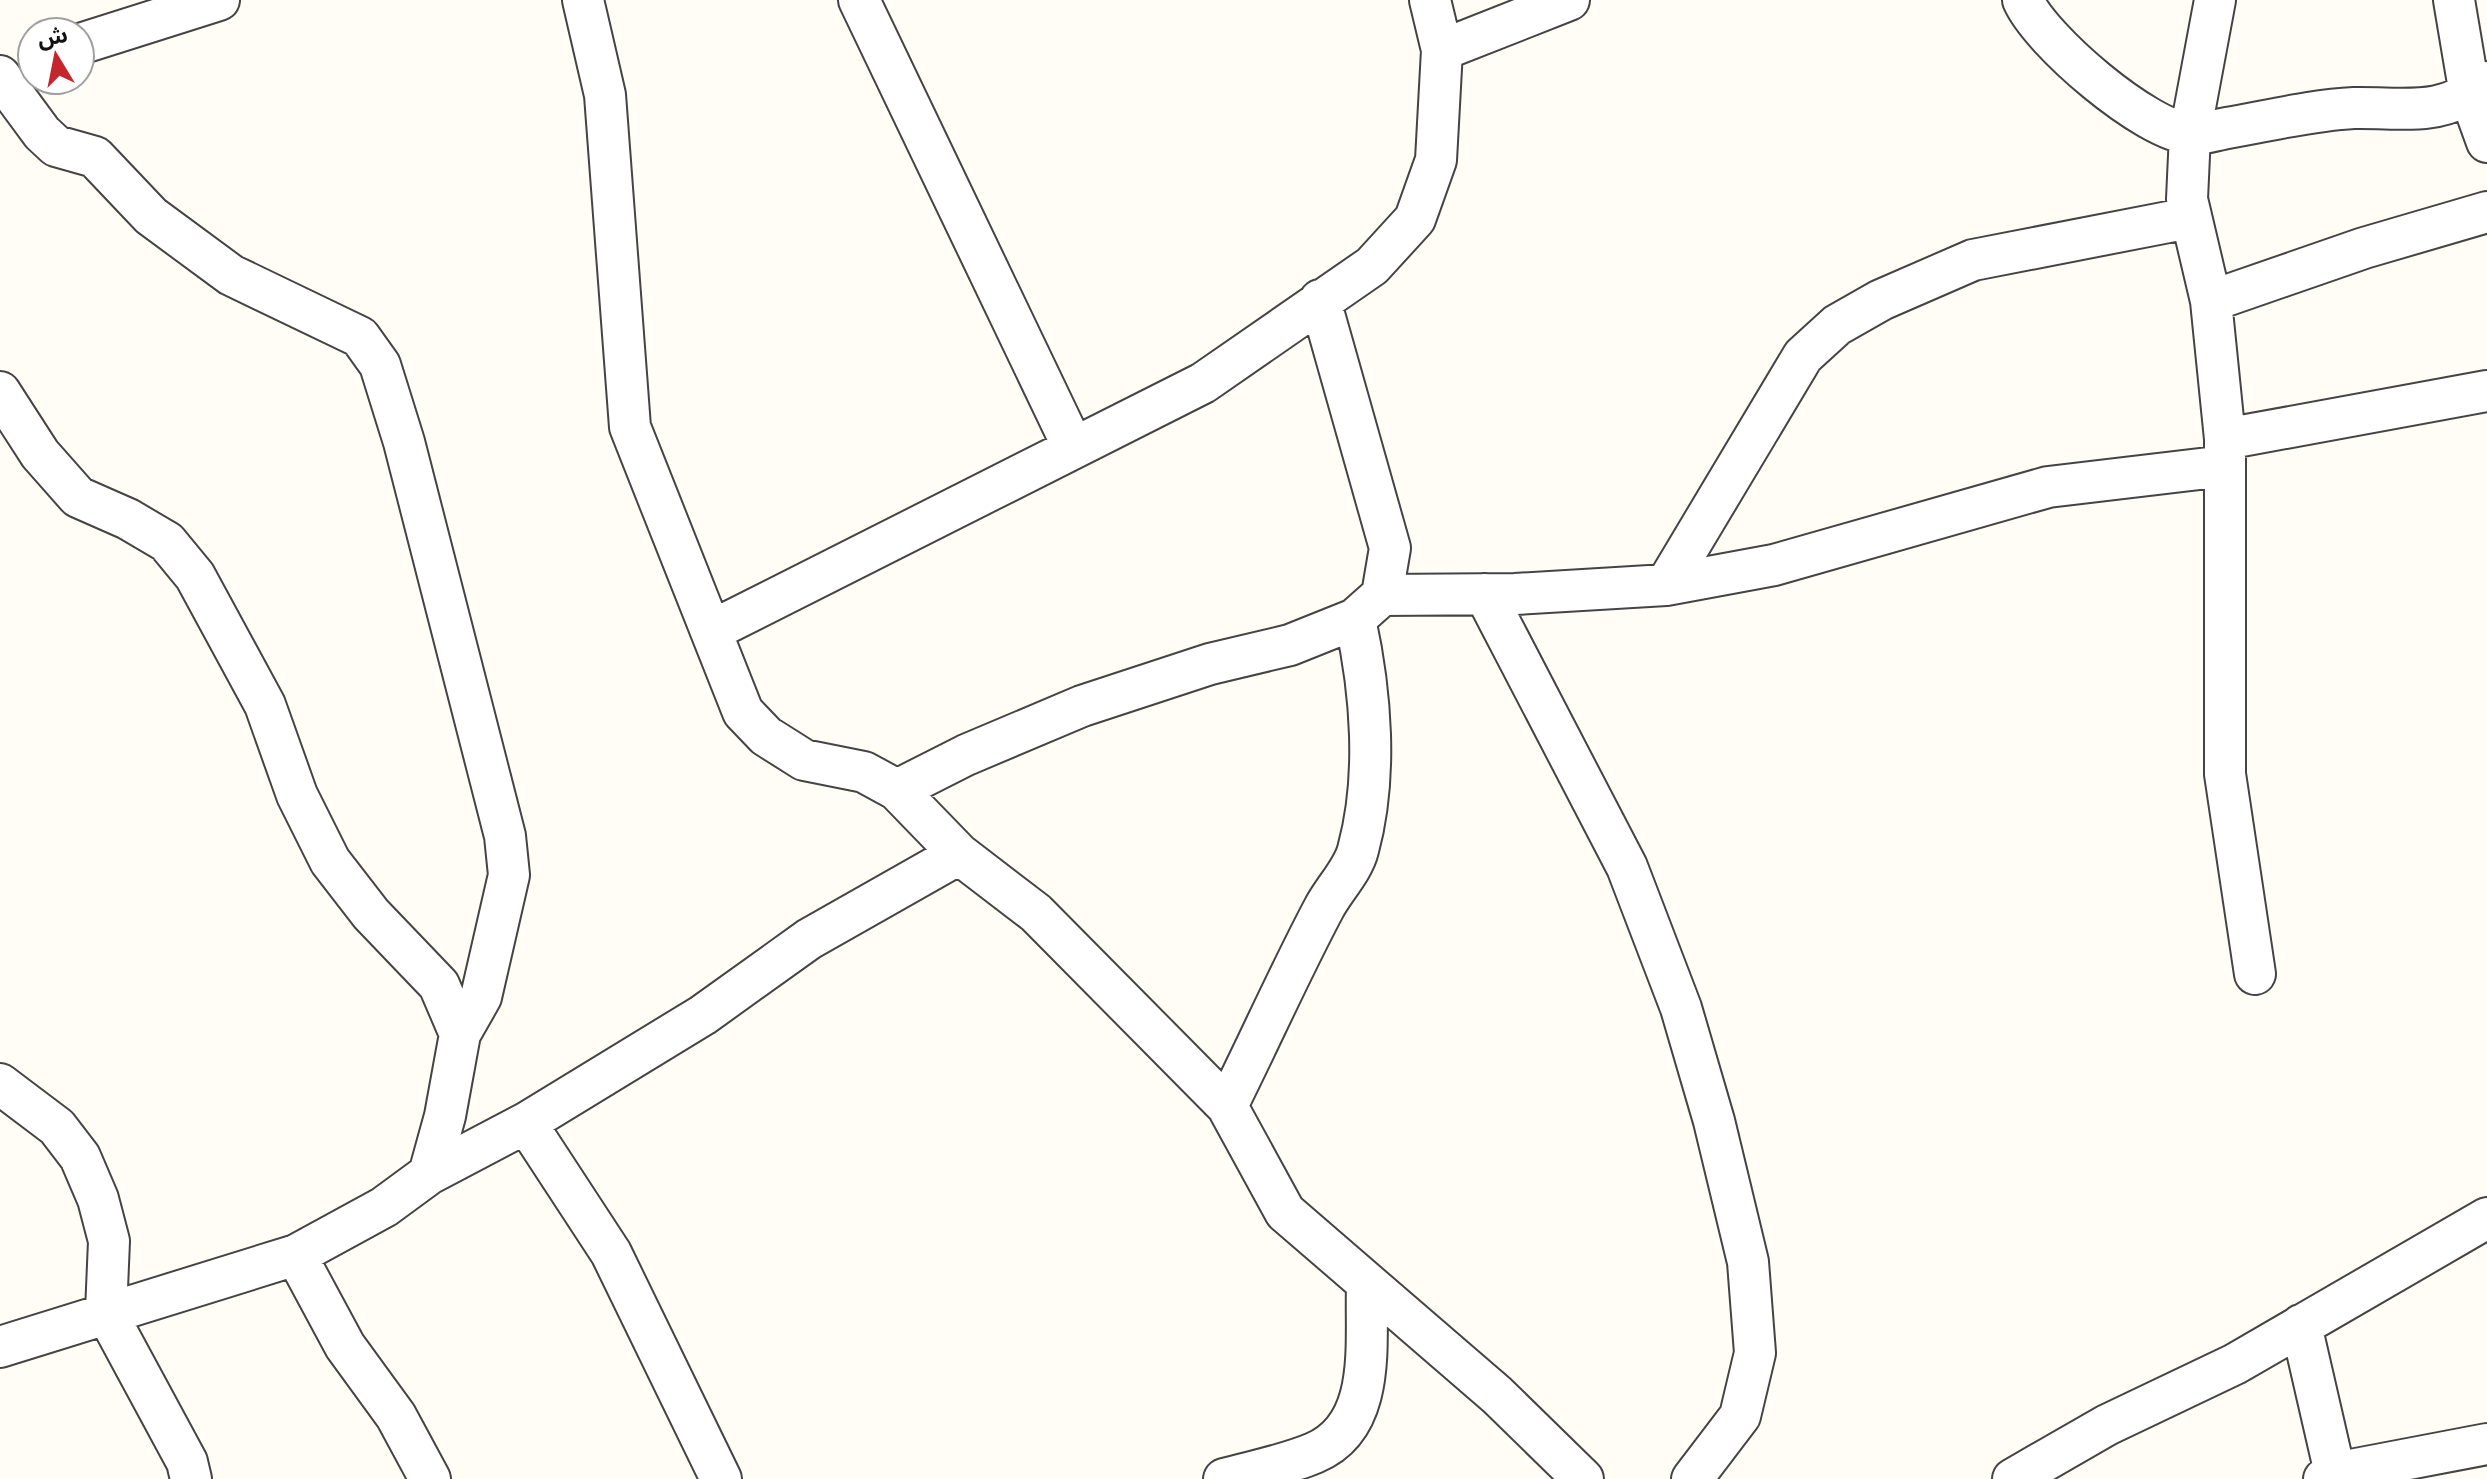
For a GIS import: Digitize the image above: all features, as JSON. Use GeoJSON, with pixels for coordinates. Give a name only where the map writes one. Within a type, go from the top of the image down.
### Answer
{"type":"FeatureCollection","features":[{"type":"Feature","properties":{"kind":"street"},"geometry":{"type":"LineString","coordinates":[[96,39],[219,0]]}},
{"type":"Feature","properties":{"kind":"street"},"geometry":{"type":"LineString","coordinates":[[859,0],[1073,447]]}},
{"type":"Feature","properties":{"kind":"street"},"geometry":{"type":"LineString","coordinates":[[711,631],[1203,383],[1372,266],[1415,219],[1436,160],[1442,50],[1430,0]]}},
{"type":"Feature","properties":{"kind":"street"},"geometry":{"type":"LineString","coordinates":[[1442,50],[1569,0]]}},
{"type":"Feature","properties":{"kind":"street"},"geometry":{"type":"LineString","coordinates":[[2023,0],[2042,29],[2106,89],[2144,115],[2190,134],[2353,108],[2431,110],[2478,88]]}},
{"type":"Feature","properties":{"kind":"street"},"geometry":{"type":"LineString","coordinates":[[2215,0],[2190,134],[2189,218],[2211,301],[2225,452],[2225,774],[2255,974]]}},
{"type":"Feature","properties":{"kind":"street"},"geometry":{"type":"LineString","coordinates":[[2454,0],[2478,88],[2487,142]]}},
{"type":"Feature","properties":{"kind":"street"},"geometry":{"type":"LineString","coordinates":[[595,2],[630,427],[644,470],[743,712],[766,736],[804,760],[864,772],[897,790],[959,854],[1036,913],[1227,1106],[1285,1212],[1367,1286],[1397,1308],[1497,1395],[1583,1479]]}},
{"type":"Feature","properties":{"kind":"street"},"geometry":{"type":"LineString","coordinates":[[0,76],[42,133],[56,146],[95,157],[151,216],[231,275],[360,337],[380,365],[404,442],[505,836],[509,875],[481,997],[460,1034],[445,1116],[429,1174]]}},
{"type":"Feature","properties":{"kind":"street"},"geometry":{"type":"LineString","coordinates":[[2211,301],[2364,248],[2487,212]]}},
{"type":"Feature","properties":{"kind":"street"},"geometry":{"type":"LineString","coordinates":[[1666,585],[1803,356],[1837,325],[1881,300],[1973,260],[2189,218]]}},
{"type":"Feature","properties":{"kind":"street"},"geometry":{"type":"LineString","coordinates":[[1227,1106],[1324,908],[1357,854],[1366,811],[1369,607],[1390,548],[1320,300]]}},
{"type":"Feature","properties":{"kind":"street"},"geometry":{"type":"LineString","coordinates":[[897,790],[966,755],[1082,706],[1210,664],[1290,645],[1369,607],[1485,594],[1666,585],[1774,565],[2048,487],[2225,452],[2487,391]]}},
{"type":"Feature","properties":{"kind":"street"},"geometry":{"type":"LineString","coordinates":[[0,392],[40,454],[78,497],[128,519],[167,542],[195,576],[265,705],[297,795],[330,861],[371,914],[439,985],[460,1034]]}},
{"type":"Feature","properties":{"kind":"street"},"geometry":{"type":"LineString","coordinates":[[1485,594],[1627,867],[1681,1008],[1714,1121],[1748,1262],[1755,1353],[1740,1416],[1692,1479]]}},
{"type":"Feature","properties":{"kind":"street"},"geometry":{"type":"LineString","coordinates":[[0,1347],[296,1255],[384,1207],[429,1174],[526,1123],[703,1015],[809,939],[959,854]]}},
{"type":"Feature","properties":{"kind":"street"},"geometry":{"type":"LineString","coordinates":[[0,1084],[57,1127],[80,1157],[98,1199],[109,1241],[106,1312],[187,1462],[191,1479]]}},
{"type":"Feature","properties":{"kind":"street"},"geometry":{"type":"LineString","coordinates":[[526,1123],[611,1253],[721,1479]]}},
{"type":"Feature","properties":{"kind":"street"},"geometry":{"type":"LineString","coordinates":[[2013,1479],[2107,1425],[2235,1364],[2487,1218]]}},
{"type":"Feature","properties":{"kind":"street"},"geometry":{"type":"LineString","coordinates":[[296,1255],[345,1346],[396,1416],[430,1479]]}},
{"type":"Feature","properties":{"kind":"street"},"geometry":{"type":"LineString","coordinates":[[1224,1479],[1316,1453],[1349,1428],[1364,1390],[1367,1286]]}},
{"type":"Feature","properties":{"kind":"street"},"geometry":{"type":"LineString","coordinates":[[2301,1325],[2330,1476],[2487,1444]]}}]}
